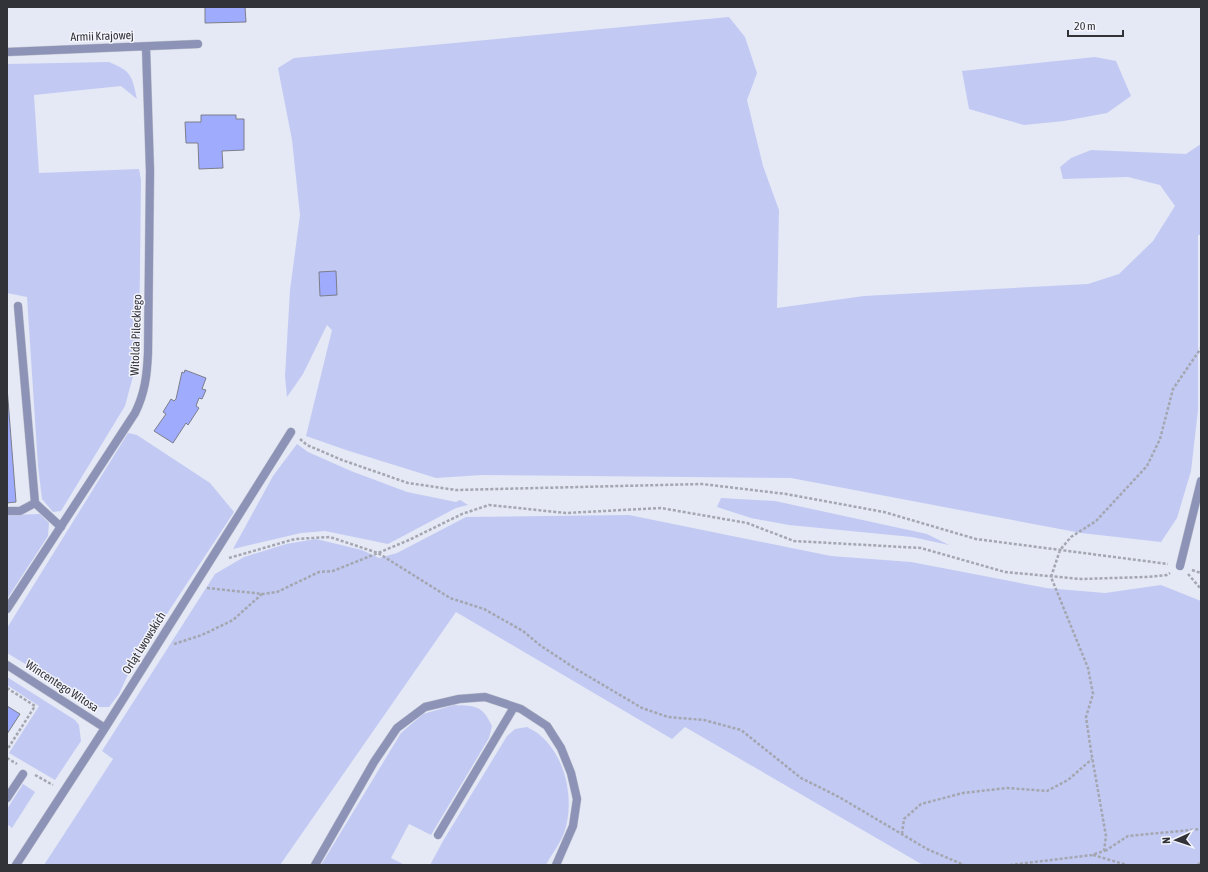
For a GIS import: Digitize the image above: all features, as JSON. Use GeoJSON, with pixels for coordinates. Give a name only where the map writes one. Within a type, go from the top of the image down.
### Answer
{"type":"FeatureCollection","features":[{"type":"Feature","properties":{"kind":"street","name":"Armii Krajowej"},"geometry":{"type":"LineString","coordinates":[[7,52],[198,44]]}},
{"type":"Feature","properties":{"kind":"street","name":"Witolda Pileckiego"},"geometry":{"type":"LineString","coordinates":[[7,609],[135,413],[142,397],[147,377],[150,171],[146,47]]}},
{"type":"Feature","properties":{"kind":"street"},"geometry":{"type":"LineString","coordinates":[[18,306],[35,503],[61,527]]}},
{"type":"Feature","properties":{"kind":"street","name":"Orląt Lwowskich"},"geometry":{"type":"LineString","coordinates":[[16,865],[105,728],[290,432]]}},
{"type":"Feature","properties":{"kind":"street"},"geometry":{"type":"LineString","coordinates":[[1180,566],[1201,481]]}},
{"type":"Feature","properties":{"kind":"street"},"geometry":{"type":"LineString","coordinates":[[7,511],[20,511],[35,503]]}},
{"type":"Feature","properties":{"kind":"street","name":"Wincentego Witosa"},"geometry":{"type":"LineString","coordinates":[[7,665],[105,728]]}},
{"type":"Feature","properties":{"kind":"street"},"geometry":{"type":"LineString","coordinates":[[315,865],[374,762],[397,728],[425,707],[459,699],[485,697],[521,709],[547,726],[561,748],[571,773],[577,799],[573,826],[556,865]]}},
{"type":"Feature","properties":{"kind":"street"},"geometry":{"type":"LineString","coordinates":[[438,835],[514,707]]}},
{"type":"Feature","properties":{"kind":"street"},"geometry":{"type":"LineString","coordinates":[[7,798],[23,774]]}},
{"type":"Feature","properties":{"kind":"path"},"geometry":{"type":"LineString","coordinates":[[1104,851],[1106,836],[1086,717],[1093,694],[1088,668],[1051,577],[1060,550],[1071,537],[1096,521],[1147,466],[1160,439],[1173,389],[1201,348]]}},
{"type":"Feature","properties":{"kind":"path"},"geometry":{"type":"LineString","coordinates":[[290,432],[308,445],[342,460],[415,484],[456,490],[702,484],[793,495],[884,512],[976,539],[1180,566],[1201,573]]}},
{"type":"Feature","properties":{"kind":"path"},"geometry":{"type":"LineString","coordinates":[[193,587],[263,594],[277,592],[319,572],[333,571],[409,540],[462,514],[489,505],[566,513],[661,508],[747,523],[794,541],[921,548],[1005,572],[1051,577],[1081,579],[1146,577],[1167,575],[1180,566]]}},
{"type":"Feature","properties":{"kind":"path"},"geometry":{"type":"LineString","coordinates":[[207,564],[295,539],[330,537],[378,553],[450,598],[484,609],[523,631],[541,646],[576,669],[642,708],[668,717],[704,720],[741,730],[801,778],[839,797],[928,849],[964,865]]}},
{"type":"Feature","properties":{"kind":"path"},"geometry":{"type":"LineString","coordinates":[[1180,566],[1201,589]]}},
{"type":"Feature","properties":{"kind":"path"},"geometry":{"type":"LineString","coordinates":[[153,651],[202,635],[233,620],[263,594]]}},
{"type":"Feature","properties":{"kind":"path"},"geometry":{"type":"LineString","coordinates":[[7,688],[35,706],[7,750]]}},
{"type":"Feature","properties":{"kind":"path"},"geometry":{"type":"LineString","coordinates":[[902,834],[904,819],[921,804],[963,793],[1007,788],[1047,791],[1068,780],[1092,759]]}},
{"type":"Feature","properties":{"kind":"path"},"geometry":{"type":"LineString","coordinates":[[1010,865],[1092,855],[1104,851],[1128,836],[1201,829]]}},
{"type":"Feature","properties":{"kind":"path"},"geometry":{"type":"LineString","coordinates":[[1092,855],[1126,865]]}},
{"type":"Feature","properties":{"kind":"path"},"geometry":{"type":"LineString","coordinates":[[1198,865],[1201,861]]}},
{"type":"Feature","properties":{"kind":"shaded area"},"geometry":{"type":"Polygon","coordinates":[[[729,17],[745,37],[757,73],[747,100],[763,166],[779,210],[777,308],[864,296],[1088,284],[1119,274],[1153,241],[1175,206],[1160,185],[1128,177],[1063,179],[1060,167],[1071,158],[1091,150],[1186,154],[1201,144],[1201,235],[1198,235],[1198,410],[1191,471],[1177,518],[1161,542],[1081,533],[791,478],[482,475],[436,478],[306,436],[332,330],[327,325],[303,374],[287,397],[285,376],[290,290],[300,215],[292,140],[278,68],[294,58],[729,17]]]}},
{"type":"Feature","properties":{"kind":"shaded area"},"geometry":{"type":"Polygon","coordinates":[[[1095,57],[1116,61],[1131,96],[1107,113],[1064,121],[1024,125],[969,109],[962,71],[1095,57]]]}},
{"type":"Feature","properties":{"kind":"shaded area"},"geometry":{"type":"Polygon","coordinates":[[[109,62],[126,71],[134,84],[137,99],[121,86],[34,95],[39,173],[139,169],[141,180],[139,354],[125,406],[61,511],[53,512],[42,499],[38,466],[27,297],[7,293],[7,64],[109,62]]]}},
{"type":"Feature","properties":{"kind":"shaded area"},"geometry":{"type":"Polygon","coordinates":[[[128,433],[137,435],[210,483],[234,512],[130,670],[119,694],[109,707],[93,707],[72,692],[7,653],[7,628],[128,433]]]}},
{"type":"Feature","properties":{"kind":"shaded area"},"geometry":{"type":"Polygon","coordinates":[[[297,444],[308,452],[351,471],[407,492],[456,502],[460,500],[468,505],[456,508],[388,544],[325,531],[301,533],[233,549],[273,476],[297,444]]]}},
{"type":"Feature","properties":{"kind":"shaded area"},"geometry":{"type":"Polygon","coordinates":[[[721,498],[775,501],[927,534],[949,545],[912,537],[789,525],[751,518],[717,507],[721,498]]]}},
{"type":"Feature","properties":{"kind":"shaded area"},"geometry":{"type":"Polygon","coordinates":[[[40,514],[49,523],[48,536],[7,599],[7,515],[40,514]]]}},
{"type":"Feature","properties":{"kind":"shaded area"},"geometry":{"type":"Polygon","coordinates":[[[629,515],[831,556],[911,562],[1046,588],[1105,593],[1161,585],[1201,601],[1201,865],[923,865],[685,727],[672,739],[456,612],[280,865],[44,865],[113,759],[102,751],[215,574],[244,557],[286,544],[316,539],[362,550],[379,558],[397,553],[466,517],[629,515]]]}},
{"type":"Feature","properties":{"kind":"shaded area"},"geometry":{"type":"Polygon","coordinates":[[[7,677],[75,720],[79,725],[81,741],[55,780],[9,753],[39,706],[7,685],[7,677]]]}},
{"type":"Feature","properties":{"kind":"shaded area"},"geometry":{"type":"Polygon","coordinates":[[[454,705],[478,708],[485,714],[492,726],[489,738],[431,835],[409,824],[391,858],[405,865],[321,865],[401,733],[423,714],[454,705]]]}},
{"type":"Feature","properties":{"kind":"shaded area"},"geometry":{"type":"Polygon","coordinates":[[[527,727],[550,745],[564,772],[567,788],[569,804],[568,819],[564,833],[546,865],[430,865],[507,736],[515,729],[527,727]]]}},
{"type":"Feature","properties":{"kind":"shaded area"},"geometry":{"type":"Polygon","coordinates":[[[23,784],[35,792],[12,828],[7,824],[7,809],[23,784]]]}},
{"type":"Feature","properties":{"kind":"building"},"geometry":{"type":"Polygon","coordinates":[[[205,7],[245,7],[246,22],[205,23],[205,7]]]}},
{"type":"Feature","properties":{"kind":"building"},"geometry":{"type":"Polygon","coordinates":[[[201,115],[236,115],[236,119],[244,119],[244,150],[222,151],[223,168],[199,169],[198,143],[186,143],[185,122],[201,122],[201,115]]]}},
{"type":"Feature","properties":{"kind":"building"},"geometry":{"type":"Polygon","coordinates":[[[336,271],[337,295],[320,296],[319,272],[336,271]]]}},
{"type":"Feature","properties":{"kind":"building"},"geometry":{"type":"Polygon","coordinates":[[[185,370],[206,378],[202,389],[206,390],[202,399],[199,398],[196,406],[199,408],[188,425],[186,423],[173,443],[154,431],[166,414],[163,412],[171,399],[174,401],[176,399],[182,372],[184,373],[185,370]]]}},
{"type":"Feature","properties":{"kind":"building"},"geometry":{"type":"Polygon","coordinates":[[[7,387],[16,502],[7,503],[7,387]]]}},
{"type":"Feature","properties":{"kind":"building"},"geometry":{"type":"Polygon","coordinates":[[[7,706],[20,714],[7,734],[7,706]]]}}]}
